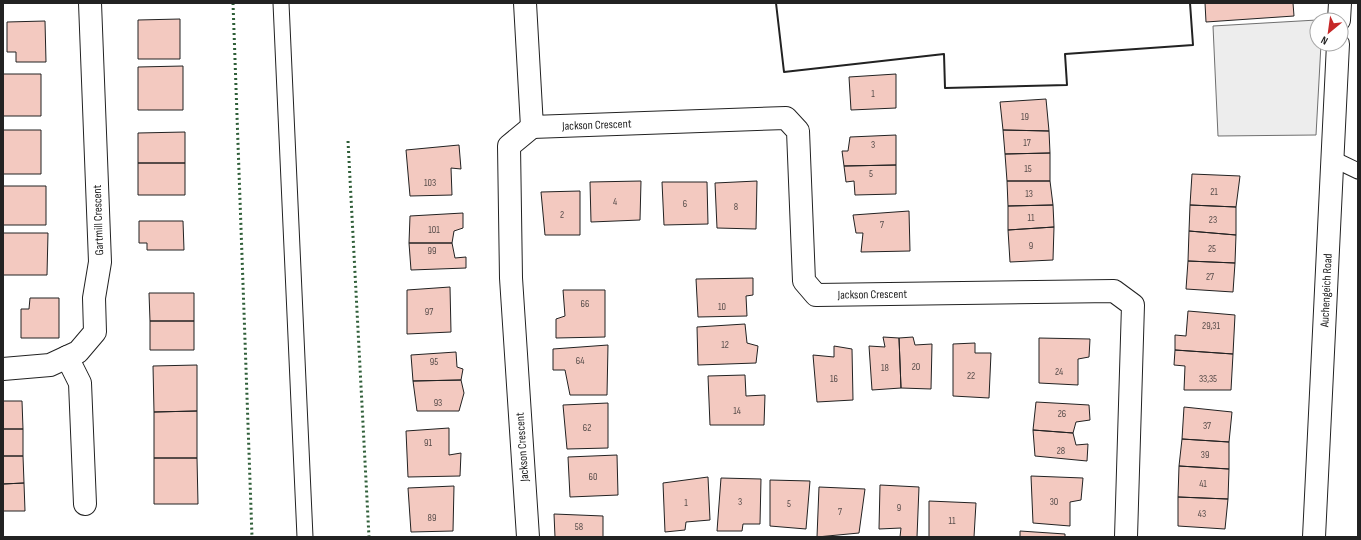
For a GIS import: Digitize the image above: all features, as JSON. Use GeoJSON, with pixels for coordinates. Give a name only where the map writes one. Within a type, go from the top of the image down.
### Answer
{"type":"FeatureCollection","features":[{"type":"Feature","properties":{"kind":"street","name":"Gartmill Crescent"},"geometry":{"type":"LineString","coordinates":[[3,369],[50,365],[78,352],[95,332],[94,298],[100,262],[90,3]]}},
{"type":"Feature","properties":{"kind":"street"},"geometry":{"type":"LineString","coordinates":[[525,3],[532,127]]}},
{"type":"Feature","properties":{"kind":"street","name":"Auchengeich Road"},"geometry":{"type":"LineString","coordinates":[[1314,537],[1338,52]]}},
{"type":"Feature","properties":{"kind":"street","name":"Jackson Crescent"},"geometry":{"type":"LineString","coordinates":[[528,537],[511,278],[509,146],[532,127],[786,118],[798,131],[804,281],[816,295],[1114,291],[1133,305],[1126,537]]}},
{"type":"Feature","properties":{"kind":"street"},"geometry":{"type":"LineString","coordinates":[[67,357],[80,383],[85,504]]}},
{"type":"Feature","properties":{"kind":"lane"},"geometry":{"type":"LineString","coordinates":[[281,3],[305,537]]}},
{"type":"Feature","properties":{"kind":"lane"},"geometry":{"type":"LineString","coordinates":[[1333,159],[1358,171]]}},
{"type":"Feature","properties":{"kind":"shaded area"},"geometry":{"type":"Polygon","coordinates":[[[1309,20],[1309,52],[1321,52],[1316,135],[1218,136],[1213,26],[1309,20]]]}},
{"type":"Feature","properties":{"kind":"building"},"geometry":{"type":"Polygon","coordinates":[[[1205,3],[1293,3],[1294,16],[1206,22],[1205,3]]]}},
{"type":"Feature","properties":{"kind":"building"},"geometry":{"type":"Polygon","coordinates":[[[180,19],[180,59],[138,59],[138,20],[180,19]]]}},
{"type":"Feature","properties":{"kind":"building"},"geometry":{"type":"Polygon","coordinates":[[[45,21],[46,62],[16,62],[16,52],[7,52],[7,22],[45,21]]]}},
{"type":"Feature","properties":{"kind":"building"},"geometry":{"type":"Polygon","coordinates":[[[183,66],[183,110],[138,110],[138,67],[183,66]]]}},
{"type":"Feature","properties":{"kind":"building"},"geometry":{"type":"Polygon","coordinates":[[[3,74],[41,74],[41,116],[3,116],[3,74]]]}},
{"type":"Feature","properties":{"kind":"building"},"geometry":{"type":"Polygon","coordinates":[[[896,74],[896,108],[851,110],[849,77],[896,74]]]}},
{"type":"Feature","properties":{"kind":"building"},"geometry":{"type":"Polygon","coordinates":[[[1046,99],[1049,131],[1003,130],[1000,102],[1046,99]]]}},
{"type":"Feature","properties":{"kind":"building"},"geometry":{"type":"Polygon","coordinates":[[[3,130],[41,130],[41,174],[3,174],[3,130]]]}},
{"type":"Feature","properties":{"kind":"building"},"geometry":{"type":"Polygon","coordinates":[[[1003,130],[1049,131],[1050,153],[1005,154],[1003,130]]]}},
{"type":"Feature","properties":{"kind":"building"},"geometry":{"type":"Polygon","coordinates":[[[185,132],[185,163],[138,163],[138,133],[185,132]]]}},
{"type":"Feature","properties":{"kind":"building"},"geometry":{"type":"Polygon","coordinates":[[[896,135],[896,165],[844,166],[842,151],[848,151],[850,137],[896,135]]]}},
{"type":"Feature","properties":{"kind":"building"},"geometry":{"type":"Polygon","coordinates":[[[459,145],[461,169],[451,168],[452,195],[410,196],[406,150],[459,145]]]}},
{"type":"Feature","properties":{"kind":"building"},"geometry":{"type":"Polygon","coordinates":[[[1050,153],[1050,181],[1007,181],[1005,154],[1050,153]]]}},
{"type":"Feature","properties":{"kind":"building"},"geometry":{"type":"Polygon","coordinates":[[[138,163],[185,163],[185,195],[138,195],[138,163]]]}},
{"type":"Feature","properties":{"kind":"building"},"geometry":{"type":"Polygon","coordinates":[[[896,165],[896,194],[855,195],[854,181],[846,182],[844,166],[896,165]]]}},
{"type":"Feature","properties":{"kind":"building"},"geometry":{"type":"Polygon","coordinates":[[[1192,174],[1240,176],[1236,207],[1190,205],[1192,174]]]}},
{"type":"Feature","properties":{"kind":"building"},"geometry":{"type":"Polygon","coordinates":[[[641,181],[640,220],[591,222],[590,182],[641,181]]]}},
{"type":"Feature","properties":{"kind":"building"},"geometry":{"type":"Polygon","coordinates":[[[757,181],[756,229],[717,228],[715,183],[757,181]]]}},
{"type":"Feature","properties":{"kind":"building"},"geometry":{"type":"Polygon","coordinates":[[[1007,181],[1050,181],[1053,205],[1008,206],[1007,181]]]}},
{"type":"Feature","properties":{"kind":"building"},"geometry":{"type":"Polygon","coordinates":[[[662,182],[707,182],[708,224],[664,225],[662,182]]]}},
{"type":"Feature","properties":{"kind":"building"},"geometry":{"type":"Polygon","coordinates":[[[3,186],[46,186],[46,225],[3,225],[3,186]]]}},
{"type":"Feature","properties":{"kind":"building"},"geometry":{"type":"Polygon","coordinates":[[[580,191],[580,235],[545,235],[541,192],[580,191]]]}},
{"type":"Feature","properties":{"kind":"building"},"geometry":{"type":"Polygon","coordinates":[[[1053,205],[1054,227],[1008,230],[1008,206],[1053,205]]]}},
{"type":"Feature","properties":{"kind":"building"},"geometry":{"type":"Polygon","coordinates":[[[1190,205],[1236,207],[1236,235],[1189,231],[1190,205]]]}},
{"type":"Feature","properties":{"kind":"building"},"geometry":{"type":"Polygon","coordinates":[[[909,211],[910,251],[861,252],[863,233],[856,233],[853,215],[909,211]]]}},
{"type":"Feature","properties":{"kind":"building"},"geometry":{"type":"Polygon","coordinates":[[[463,213],[463,228],[454,231],[452,243],[409,243],[410,216],[463,213]]]}},
{"type":"Feature","properties":{"kind":"building"},"geometry":{"type":"Polygon","coordinates":[[[139,221],[183,221],[184,250],[147,250],[147,243],[139,243],[139,221]]]}},
{"type":"Feature","properties":{"kind":"building"},"geometry":{"type":"Polygon","coordinates":[[[1054,227],[1053,260],[1010,262],[1008,230],[1054,227]]]}},
{"type":"Feature","properties":{"kind":"building"},"geometry":{"type":"Polygon","coordinates":[[[1189,231],[1236,235],[1235,263],[1188,261],[1189,231]]]}},
{"type":"Feature","properties":{"kind":"building"},"geometry":{"type":"Polygon","coordinates":[[[3,233],[48,233],[47,275],[3,275],[3,233]]]}},
{"type":"Feature","properties":{"kind":"building"},"geometry":{"type":"Polygon","coordinates":[[[409,243],[452,243],[455,258],[466,257],[466,268],[411,270],[409,243]]]}},
{"type":"Feature","properties":{"kind":"building"},"geometry":{"type":"Polygon","coordinates":[[[1188,261],[1235,263],[1233,292],[1186,289],[1188,261]]]}},
{"type":"Feature","properties":{"kind":"building"},"geometry":{"type":"Polygon","coordinates":[[[753,278],[753,295],[746,296],[747,316],[698,317],[696,279],[753,278]]]}},
{"type":"Feature","properties":{"kind":"building"},"geometry":{"type":"Polygon","coordinates":[[[450,287],[451,332],[407,334],[407,290],[450,287]]]}},
{"type":"Feature","properties":{"kind":"building"},"geometry":{"type":"Polygon","coordinates":[[[563,290],[605,290],[605,337],[556,338],[556,319],[565,316],[563,290]]]}},
{"type":"Feature","properties":{"kind":"building"},"geometry":{"type":"Polygon","coordinates":[[[149,293],[194,293],[194,321],[150,321],[149,293]]]}},
{"type":"Feature","properties":{"kind":"building"},"geometry":{"type":"Polygon","coordinates":[[[30,298],[59,298],[59,338],[21,338],[21,309],[29,309],[30,298]]]}},
{"type":"Feature","properties":{"kind":"building"},"geometry":{"type":"Polygon","coordinates":[[[1188,311],[1235,315],[1233,354],[1175,350],[1175,335],[1186,336],[1188,311]]]}},
{"type":"Feature","properties":{"kind":"building"},"geometry":{"type":"Polygon","coordinates":[[[150,321],[194,321],[194,350],[150,350],[150,321]]]}},
{"type":"Feature","properties":{"kind":"building"},"geometry":{"type":"Polygon","coordinates":[[[745,324],[747,343],[758,346],[756,363],[698,365],[697,327],[745,324]]]}},
{"type":"Feature","properties":{"kind":"building"},"geometry":{"type":"Polygon","coordinates":[[[883,337],[899,338],[901,388],[872,390],[869,346],[885,347],[883,337]]]}},
{"type":"Feature","properties":{"kind":"building"},"geometry":{"type":"Polygon","coordinates":[[[913,337],[915,345],[932,344],[931,389],[901,388],[899,338],[913,337]]]}},
{"type":"Feature","properties":{"kind":"building"},"geometry":{"type":"Polygon","coordinates":[[[1039,338],[1090,339],[1089,357],[1078,359],[1078,385],[1039,383],[1039,338]]]}},
{"type":"Feature","properties":{"kind":"building"},"geometry":{"type":"Polygon","coordinates":[[[975,343],[975,353],[991,353],[989,398],[953,396],[953,344],[975,343]]]}},
{"type":"Feature","properties":{"kind":"building"},"geometry":{"type":"Polygon","coordinates":[[[608,345],[607,395],[570,395],[565,370],[553,370],[553,349],[608,345]]]}},
{"type":"Feature","properties":{"kind":"building"},"geometry":{"type":"Polygon","coordinates":[[[834,346],[852,349],[853,400],[817,402],[813,355],[834,357],[834,346]]]}},
{"type":"Feature","properties":{"kind":"building"},"geometry":{"type":"Polygon","coordinates":[[[1175,350],[1233,354],[1231,390],[1184,390],[1185,366],[1174,365],[1175,350]]]}},
{"type":"Feature","properties":{"kind":"building"},"geometry":{"type":"Polygon","coordinates":[[[456,352],[457,367],[463,369],[461,380],[413,381],[411,355],[456,352]]]}},
{"type":"Feature","properties":{"kind":"building"},"geometry":{"type":"Polygon","coordinates":[[[197,365],[197,411],[154,412],[153,366],[197,365]]]}},
{"type":"Feature","properties":{"kind":"building"},"geometry":{"type":"Polygon","coordinates":[[[745,375],[746,396],[765,395],[764,425],[710,425],[708,376],[745,375]]]}},
{"type":"Feature","properties":{"kind":"building"},"geometry":{"type":"Polygon","coordinates":[[[461,380],[464,393],[459,411],[417,411],[413,381],[461,380]]]}},
{"type":"Feature","properties":{"kind":"building"},"geometry":{"type":"Polygon","coordinates":[[[3,401],[22,401],[23,429],[3,429],[3,401]]]}},
{"type":"Feature","properties":{"kind":"building"},"geometry":{"type":"Polygon","coordinates":[[[1036,402],[1089,405],[1090,420],[1076,422],[1073,433],[1033,430],[1036,402]]]}},
{"type":"Feature","properties":{"kind":"building"},"geometry":{"type":"Polygon","coordinates":[[[608,403],[608,448],[567,449],[563,405],[608,403]]]}},
{"type":"Feature","properties":{"kind":"building"},"geometry":{"type":"Polygon","coordinates":[[[1184,407],[1232,412],[1229,442],[1182,439],[1184,407]]]}},
{"type":"Feature","properties":{"kind":"building"},"geometry":{"type":"Polygon","coordinates":[[[197,411],[197,458],[154,458],[154,412],[197,411]]]}},
{"type":"Feature","properties":{"kind":"building"},"geometry":{"type":"Polygon","coordinates":[[[449,428],[449,455],[461,453],[460,476],[408,477],[406,431],[449,428]]]}},
{"type":"Feature","properties":{"kind":"building"},"geometry":{"type":"Polygon","coordinates":[[[3,429],[23,429],[23,456],[3,456],[3,429]]]}},
{"type":"Feature","properties":{"kind":"building"},"geometry":{"type":"Polygon","coordinates":[[[1033,430],[1073,433],[1076,445],[1088,444],[1087,461],[1035,456],[1033,430]]]}},
{"type":"Feature","properties":{"kind":"building"},"geometry":{"type":"Polygon","coordinates":[[[1182,439],[1229,442],[1229,469],[1179,466],[1182,439]]]}},
{"type":"Feature","properties":{"kind":"building"},"geometry":{"type":"Polygon","coordinates":[[[617,455],[618,495],[570,497],[568,457],[617,455]]]}},
{"type":"Feature","properties":{"kind":"building"},"geometry":{"type":"Polygon","coordinates":[[[3,456],[23,456],[24,483],[3,484],[3,456]]]}},
{"type":"Feature","properties":{"kind":"building"},"geometry":{"type":"Polygon","coordinates":[[[154,458],[197,458],[198,504],[154,504],[154,458]]]}},
{"type":"Feature","properties":{"kind":"building"},"geometry":{"type":"Polygon","coordinates":[[[1179,466],[1229,469],[1228,499],[1178,497],[1179,466]]]}},
{"type":"Feature","properties":{"kind":"building"},"geometry":{"type":"Polygon","coordinates":[[[1031,476],[1083,478],[1081,500],[1070,502],[1070,526],[1033,523],[1031,476]]]}},
{"type":"Feature","properties":{"kind":"building"},"geometry":{"type":"Polygon","coordinates":[[[708,477],[710,520],[686,522],[685,530],[665,532],[663,483],[708,477]]]}},
{"type":"Feature","properties":{"kind":"building"},"geometry":{"type":"Polygon","coordinates":[[[721,478],[761,479],[760,524],[743,524],[742,531],[717,531],[721,478]]]}},
{"type":"Feature","properties":{"kind":"building"},"geometry":{"type":"Polygon","coordinates":[[[770,480],[810,481],[806,529],[770,526],[770,480]]]}},
{"type":"Feature","properties":{"kind":"building"},"geometry":{"type":"Polygon","coordinates":[[[24,483],[25,511],[3,511],[3,484],[24,483]]]}},
{"type":"Feature","properties":{"kind":"building"},"geometry":{"type":"Polygon","coordinates":[[[880,485],[919,487],[917,537],[900,537],[901,528],[879,529],[880,485]]]}},
{"type":"Feature","properties":{"kind":"building"},"geometry":{"type":"Polygon","coordinates":[[[454,486],[453,531],[411,532],[408,488],[454,486]]]}},
{"type":"Feature","properties":{"kind":"building"},"geometry":{"type":"Polygon","coordinates":[[[819,487],[865,489],[859,533],[817,537],[819,487]]]}},
{"type":"Feature","properties":{"kind":"building"},"geometry":{"type":"Polygon","coordinates":[[[1178,497],[1228,499],[1225,529],[1178,526],[1178,497]]]}},
{"type":"Feature","properties":{"kind":"building"},"geometry":{"type":"Polygon","coordinates":[[[929,501],[976,503],[974,537],[929,537],[929,501]]]}},
{"type":"Feature","properties":{"kind":"building"},"geometry":{"type":"Polygon","coordinates":[[[554,514],[603,516],[603,537],[555,537],[554,514]]]}},
{"type":"Feature","properties":{"kind":"building"},"geometry":{"type":"Polygon","coordinates":[[[1020,531],[1065,534],[1065,537],[1020,537],[1020,531]]]}},
{"type":"Feature","properties":{"kind":"hedge"},"geometry":{"type":"LineString","coordinates":[[233,3],[252,537]]}},
{"type":"Feature","properties":{"kind":"hedge"},"geometry":{"type":"LineString","coordinates":[[348,141],[369,537]]}},
{"type":"Feature","properties":{"kind":"wall"},"geometry":{"type":"LineString","coordinates":[[776,3],[784,72],[944,54],[945,88],[1067,85],[1065,54],[1193,45],[1190,3]]}}]}
